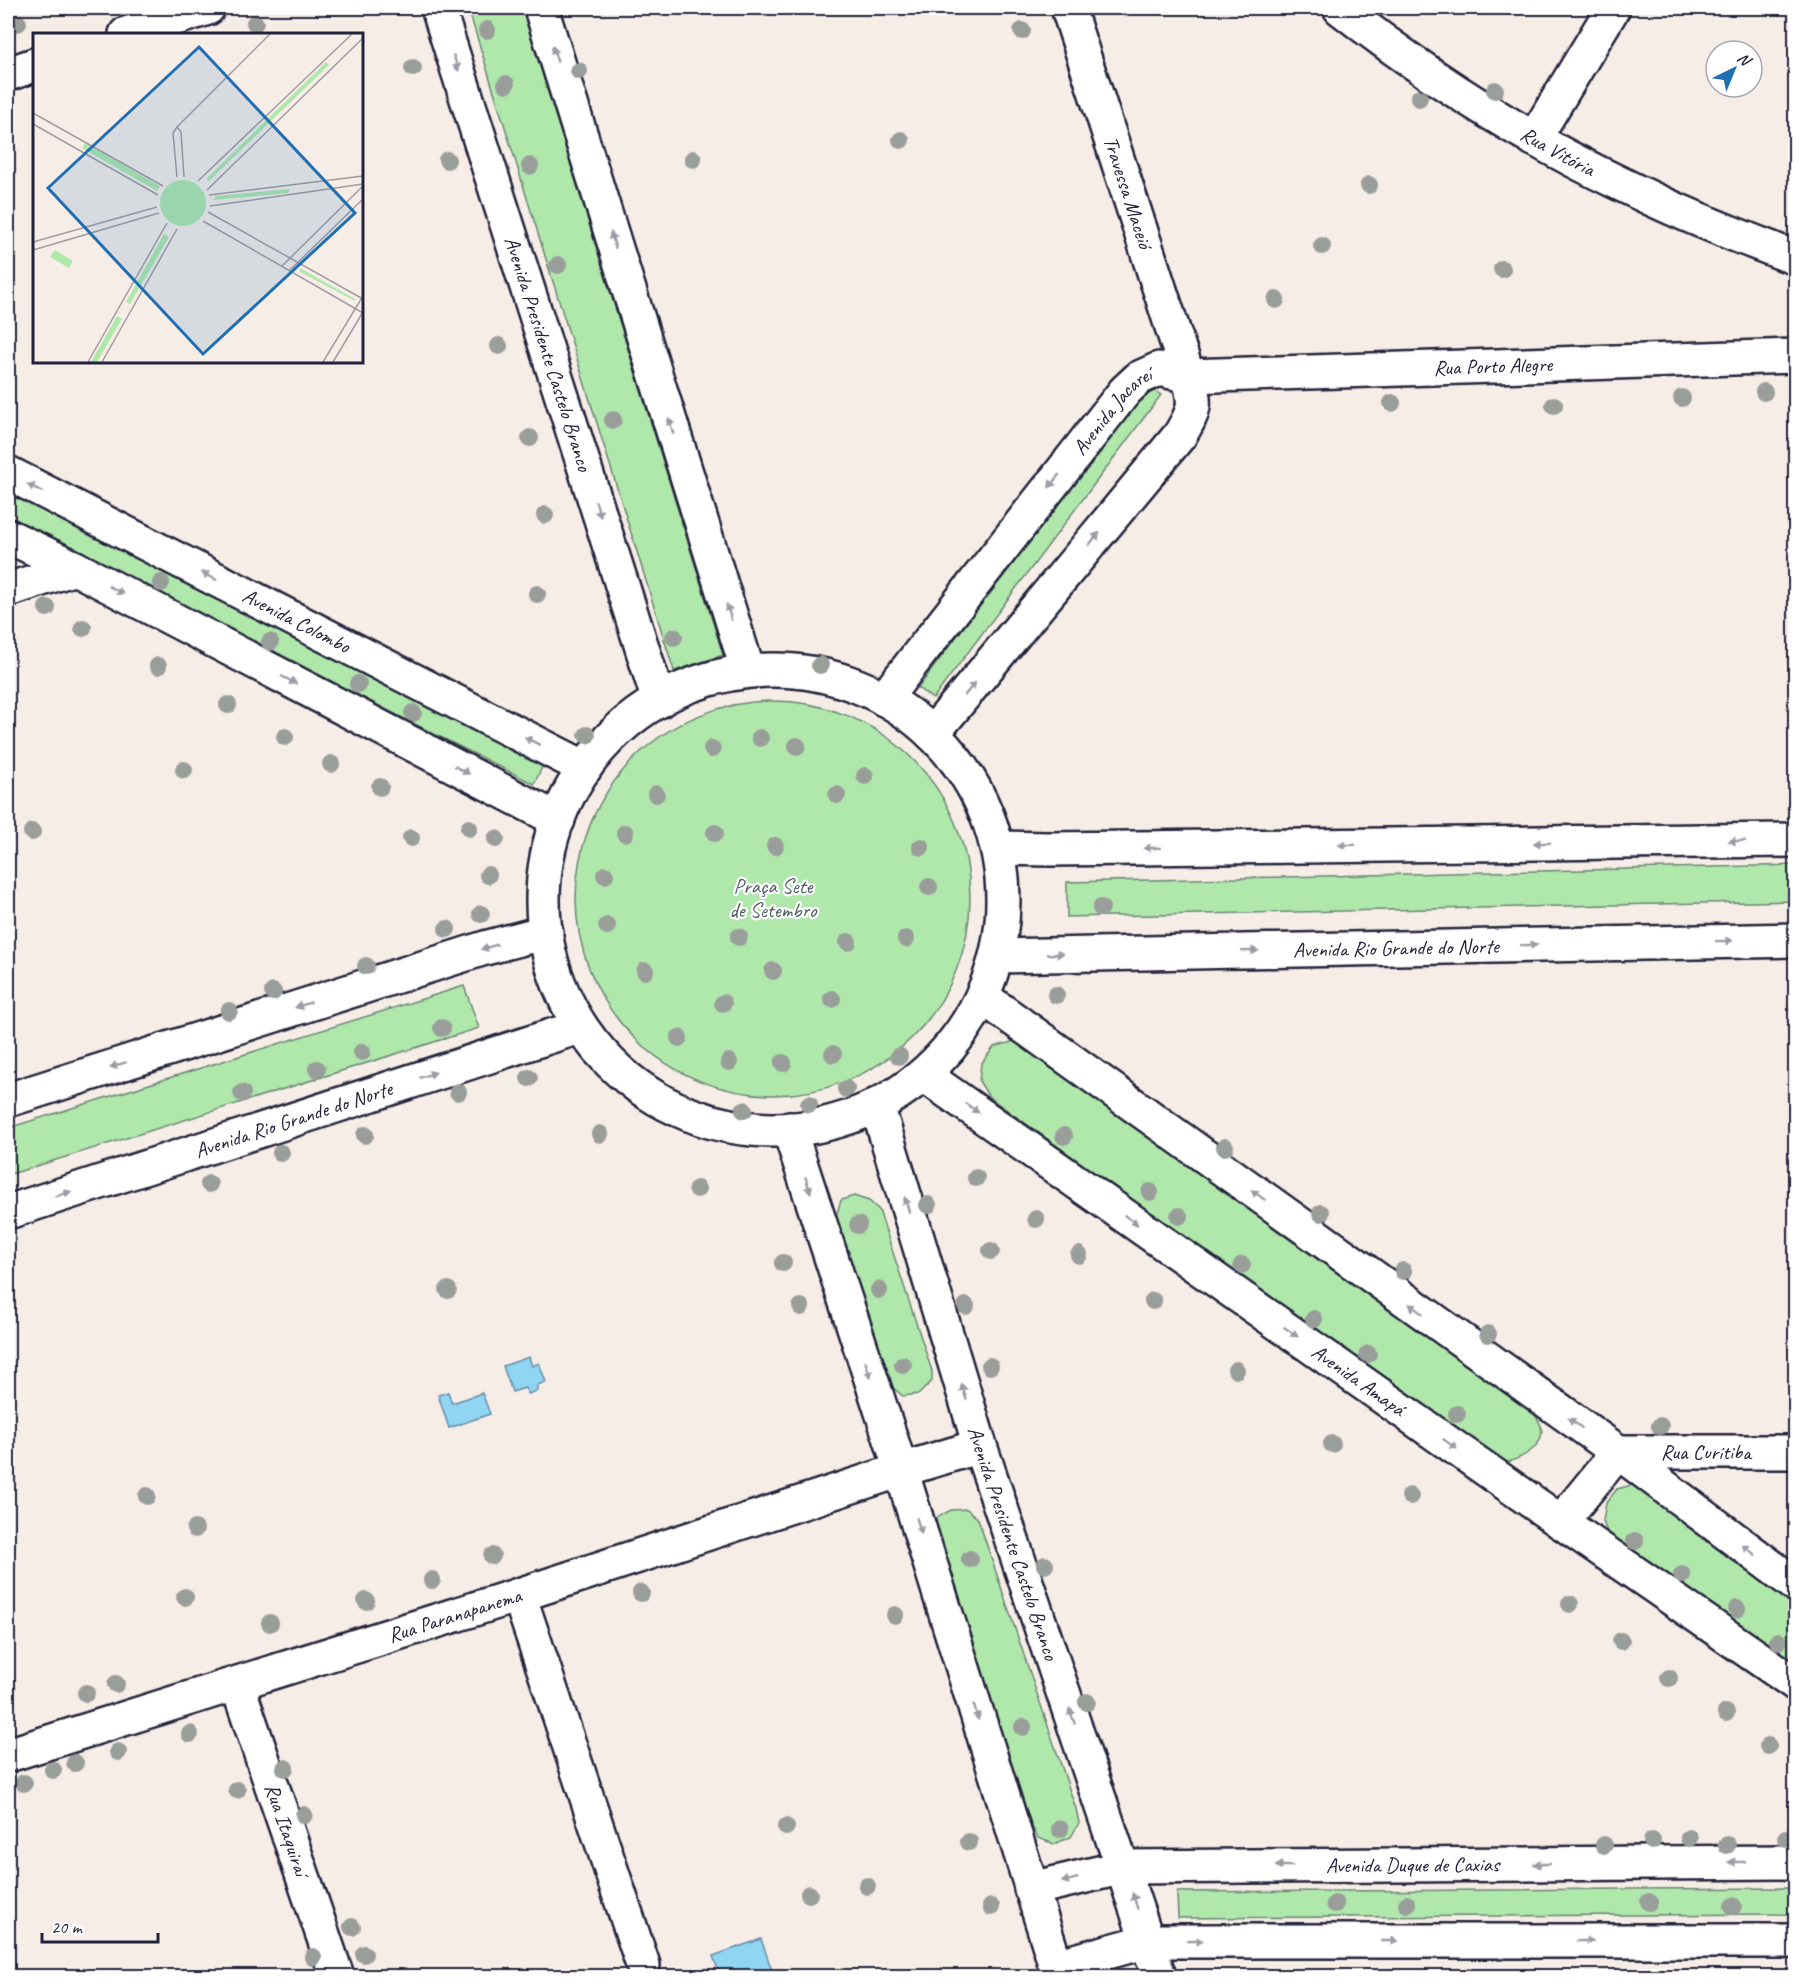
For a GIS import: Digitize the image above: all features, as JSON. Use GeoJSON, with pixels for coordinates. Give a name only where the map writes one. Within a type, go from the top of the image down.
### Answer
{"type":"FeatureCollection","features":[{"type":"Feature","properties":{"kind":"street"},"geometry":{"type":"LineString","coordinates":[[129,33],[208,8]]}},
{"type":"Feature","properties":{"kind":"street","name":"Avenida Presidente Castelo Branco"},"geometry":{"type":"LineString","coordinates":[[438,8],[659,701]]}},
{"type":"Feature","properties":{"kind":"street"},"geometry":{"type":"LineString","coordinates":[[541,8],[747,668]]}},
{"type":"Feature","properties":{"kind":"street","name":"Travessa Maceió"},"geometry":{"type":"LineString","coordinates":[[1068,8],[1188,376]]}},
{"type":"Feature","properties":{"kind":"street","name":"Rua Vitória"},"geometry":{"type":"LineString","coordinates":[[1340,8],[1450,87],[1534,139],[1621,185],[1711,226],[1796,258]]}},
{"type":"Feature","properties":{"kind":"street"},"geometry":{"type":"LineString","coordinates":[[1534,139],[1613,8]]}},
{"type":"Feature","properties":{"kind":"street"},"geometry":{"type":"LineString","coordinates":[[8,74],[33,65]]}},
{"type":"Feature","properties":{"kind":"street","name":"Rua Porto Alegre"},"geometry":{"type":"LineString","coordinates":[[1188,376],[1796,356]]}},
{"type":"Feature","properties":{"kind":"street","name":"Avenida Jacareí"},"geometry":{"type":"LineString","coordinates":[[884,699],[1125,391],[1139,378],[1159,369],[1188,376],[1194,395],[1192,414],[1180,435],[932,734]]}},
{"type":"Feature","properties":{"kind":"street","name":"Avenida Colombo"},"geometry":{"type":"LineString","coordinates":[[8,473],[585,768]]}},
{"type":"Feature","properties":{"kind":"street"},"geometry":{"type":"LineString","coordinates":[[8,536],[75,568],[558,820]]}},
{"type":"Feature","properties":{"kind":"street"},"geometry":{"type":"LineString","coordinates":[[8,590],[75,568]]}},
{"type":"Feature","properties":{"kind":"street"},"geometry":{"type":"LineString","coordinates":[[747,668],[821,675],[854,684],[910,715],[932,734],[961,768],[983,806],[997,848],[1003,883],[1003,920],[997,956],[984,998],[951,1047],[924,1075],[902,1092],[877,1106],[849,1117],[789,1129],[749,1128],[709,1120],[672,1105],[637,1084],[579,1026],[568,1008],[552,961],[546,932],[544,894],[548,857],[558,820],[569,793],[585,768],[604,744],[627,722],[659,701],[676,691],[702,681],[747,668]]}},
{"type":"Feature","properties":{"kind":"street"},"geometry":{"type":"LineString","coordinates":[[997,848],[1796,840]]}},
{"type":"Feature","properties":{"kind":"street"},"geometry":{"type":"LineString","coordinates":[[8,1100],[485,948],[546,932]]}},
{"type":"Feature","properties":{"kind":"street","name":"Avenida Rio Grande do Norte"},"geometry":{"type":"LineString","coordinates":[[997,956],[1796,940]]}},
{"type":"Feature","properties":{"kind":"street"},"geometry":{"type":"LineString","coordinates":[[984,998],[1618,1452],[1796,1585]]}},
{"type":"Feature","properties":{"kind":"street","name":"Avenida Rio Grande do Norte"},"geometry":{"type":"LineString","coordinates":[[8,1212],[579,1026]]}},
{"type":"Feature","properties":{"kind":"street","name":"Avenida Amapá"},"geometry":{"type":"LineString","coordinates":[[924,1075],[1796,1684]]}},
{"type":"Feature","properties":{"kind":"street","name":"Avenida Presidente Castelo Branco"},"geometry":{"type":"LineString","coordinates":[[877,1106],[980,1446],[1124,1867],[1159,1977]]}},
{"type":"Feature","properties":{"kind":"street"},"geometry":{"type":"LineString","coordinates":[[789,1129],[901,1470],[1057,1971],[1148,1941],[1796,1941]]}},
{"type":"Feature","properties":{"kind":"street","name":"Rua Paranapanema"},"geometry":{"type":"LineString","coordinates":[[8,1755],[519,1595],[980,1446]]}},
{"type":"Feature","properties":{"kind":"street"},"geometry":{"type":"LineString","coordinates":[[1562,1522],[1618,1452]]}},
{"type":"Feature","properties":{"kind":"street","name":"Rua Curitiba"},"geometry":{"type":"LineString","coordinates":[[1618,1452],[1796,1452]]}},
{"type":"Feature","properties":{"kind":"street"},"geometry":{"type":"LineString","coordinates":[[519,1595],[643,1965]]}},
{"type":"Feature","properties":{"kind":"street","name":"Rua Itaquiraí"},"geometry":{"type":"LineString","coordinates":[[237,1684],[337,1977]]}},
{"type":"Feature","properties":{"kind":"street","name":"Avenida Duque de Caxias"},"geometry":{"type":"LineString","coordinates":[[1031,1889],[1124,1867],[1796,1862]]}},
{"type":"Feature","properties":{"kind":"green space"},"geometry":{"type":"Polygon","coordinates":[[[468,8],[522,8],[723,655],[674,671],[468,8]]]}},
{"type":"Feature","properties":{"kind":"green space"},"geometry":{"type":"Polygon","coordinates":[[[1146,385],[1161,395],[933,699],[918,688],[1146,385]]]}},
{"type":"Feature","properties":{"kind":"green space"},"geometry":{"type":"Polygon","coordinates":[[[8,493],[544,763],[534,784],[8,519],[8,493]]]}},
{"type":"Feature","properties":{"kind":"green space","name":"Praça Sete de Setembro"},"geometry":{"type":"Polygon","coordinates":[[[773,701],[811,705],[848,716],[883,734],[912,759],[937,788],[955,823],[966,860],[970,898],[966,936],[955,973],[937,1008],[912,1037],[883,1062],[848,1080],[811,1091],[773,1095],[735,1091],[698,1080],[663,1062],[634,1037],[609,1008],[591,973],[580,936],[576,898],[580,860],[591,823],[609,788],[634,759],[663,734],[698,716],[735,705],[773,701]]]}},
{"type":"Feature","properties":{"kind":"green space"},"geometry":{"type":"Polygon","coordinates":[[[1795,865],[1795,901],[1067,917],[1067,882],[1795,865]]]}},
{"type":"Feature","properties":{"kind":"green space"},"geometry":{"type":"Polygon","coordinates":[[[464,986],[479,1028],[8,1175],[8,1128],[464,986]]]}},
{"type":"Feature","properties":{"kind":"green space"},"geometry":{"type":"Polygon","coordinates":[[[1015,1041],[1525,1404],[1536,1416],[1541,1427],[1538,1443],[1525,1455],[1500,1464],[989,1097],[979,1081],[981,1064],[994,1047],[1015,1041]]]}},
{"type":"Feature","properties":{"kind":"green space"},"geometry":{"type":"Polygon","coordinates":[[[854,1196],[869,1201],[879,1210],[932,1371],[932,1381],[919,1394],[903,1396],[891,1386],[835,1220],[841,1200],[854,1196]]]}},
{"type":"Feature","properties":{"kind":"green space"},"geometry":{"type":"Polygon","coordinates":[[[1635,1484],[1795,1599],[1795,1669],[1609,1538],[1603,1521],[1606,1503],[1617,1489],[1635,1484]]]}},
{"type":"Feature","properties":{"kind":"green space"},"geometry":{"type":"Polygon","coordinates":[[[967,1509],[978,1519],[1076,1809],[1079,1823],[1071,1837],[1054,1844],[1038,1838],[1031,1824],[933,1529],[936,1518],[951,1510],[967,1509]]]}},
{"type":"Feature","properties":{"kind":"green space"},"geometry":{"type":"Polygon","coordinates":[[[1795,1888],[1795,1914],[1178,1918],[1177,1892],[1795,1888]]]}},
{"type":"Feature","properties":{"kind":"water"},"geometry":{"type":"Polygon","coordinates":[[[529,1357],[532,1366],[539,1363],[546,1382],[537,1385],[537,1391],[528,1394],[525,1388],[512,1392],[503,1366],[529,1357]]]}},
{"type":"Feature","properties":{"kind":"water"},"geometry":{"type":"Polygon","coordinates":[[[448,1392],[452,1403],[482,1393],[490,1414],[449,1428],[438,1395],[448,1392]]]}},
{"type":"Feature","properties":{"kind":"water"},"geometry":{"type":"Polygon","coordinates":[[[761,1939],[774,1976],[720,1976],[713,1956],[761,1939]]]}}]}
